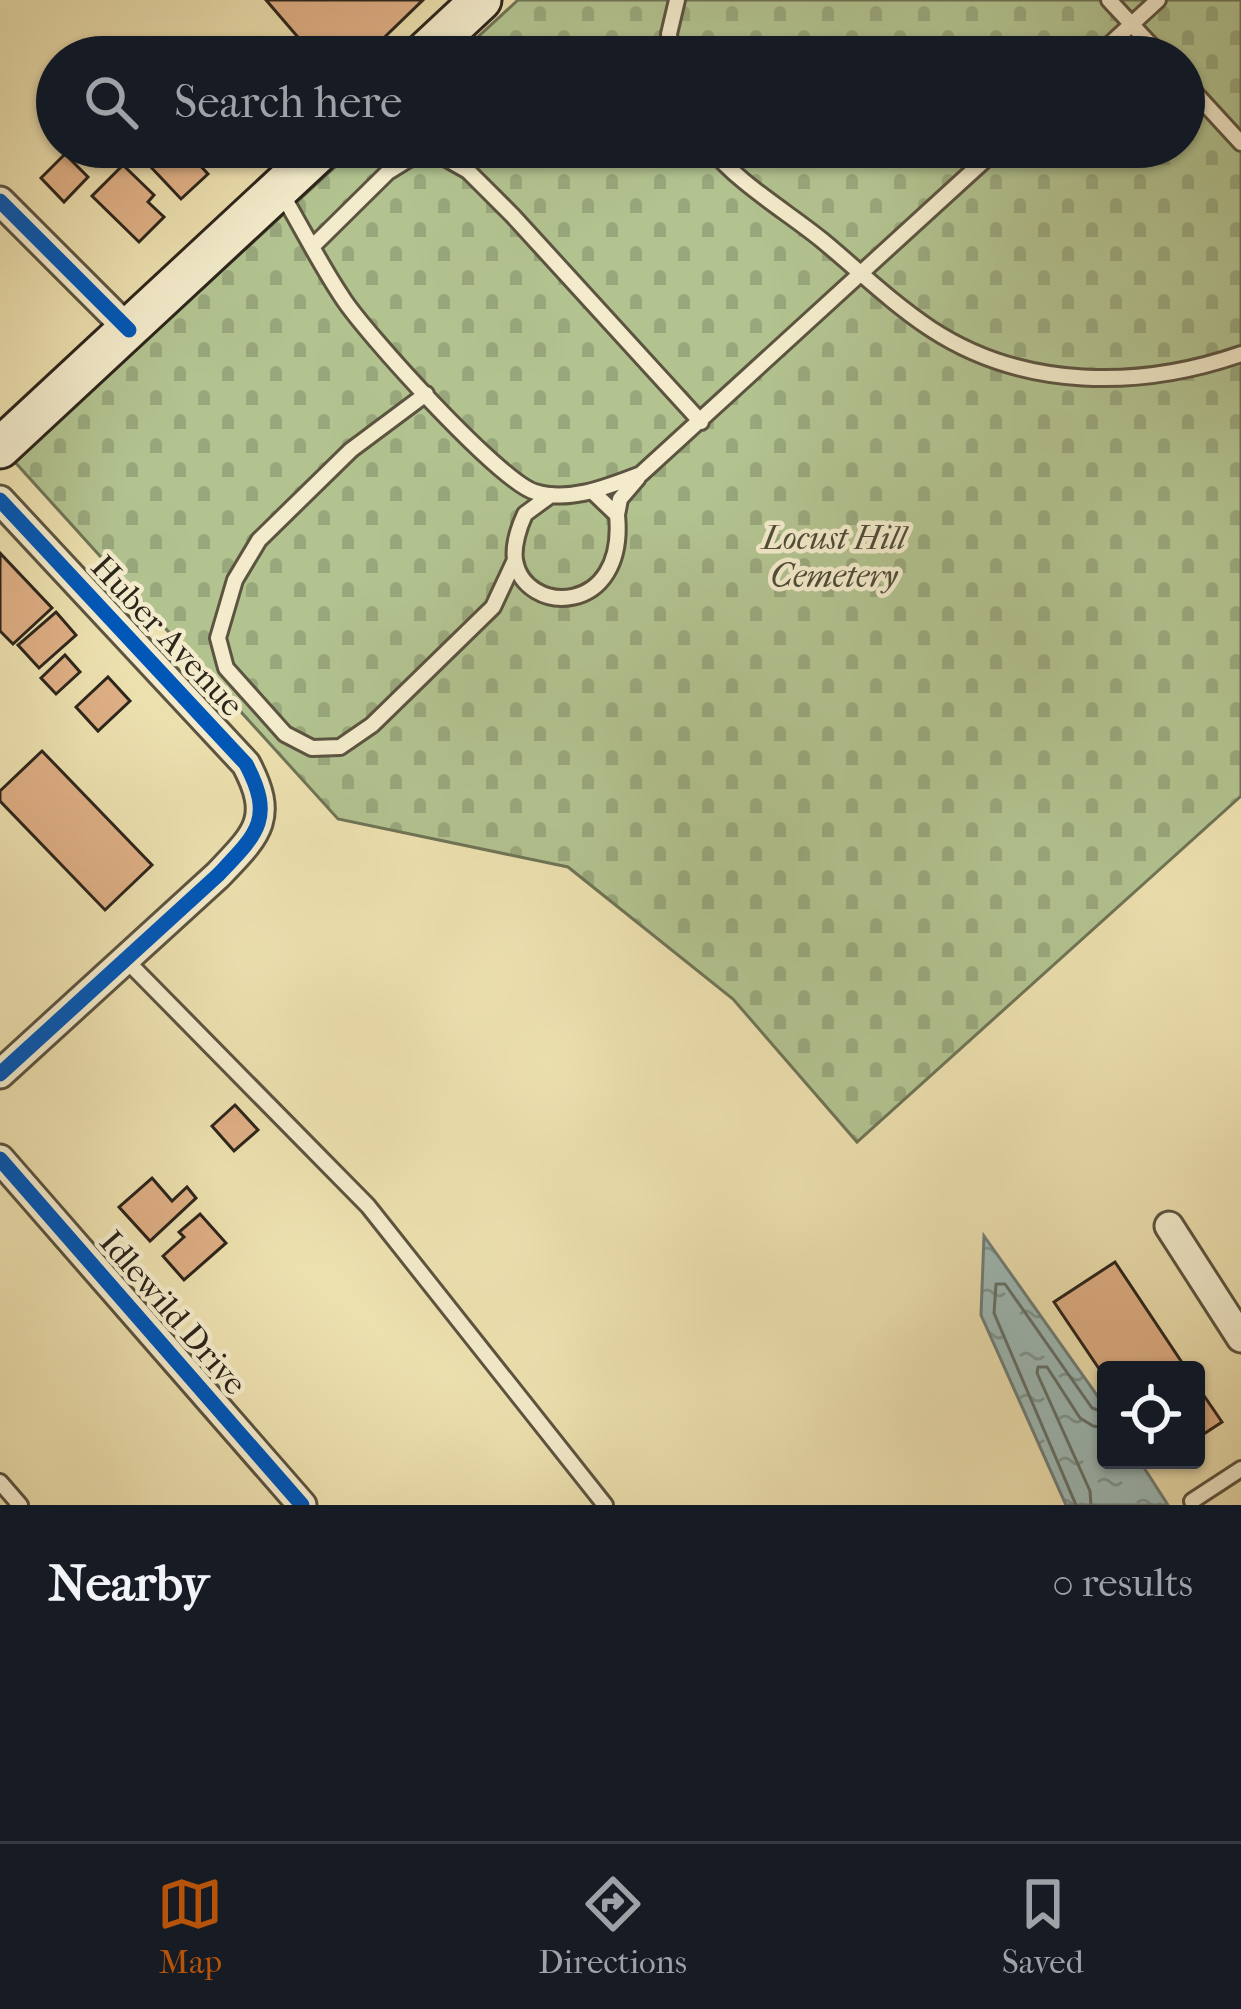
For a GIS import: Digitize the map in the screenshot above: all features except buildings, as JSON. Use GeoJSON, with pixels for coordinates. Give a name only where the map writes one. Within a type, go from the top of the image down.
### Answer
{"type":"FeatureCollection","features":[{"type":"Feature","properties":{"kind":"main road"},"geometry":{"type":"LineString","coordinates":[[442,36],[481,0]]}},
{"type":"Feature","properties":{"kind":"main road"},"geometry":{"type":"LineString","coordinates":[[0,448],[302,168]]}},
{"type":"Feature","properties":{"kind":"street"},"geometry":{"type":"LineString","coordinates":[[0,202],[128,330]]}},
{"type":"Feature","properties":{"kind":"street","name":"Huber Avenue"},"geometry":{"type":"LineString","coordinates":[[0,500],[246,764],[262,793],[259,824],[247,845],[125,958]]}},
{"type":"Feature","properties":{"kind":"street"},"geometry":{"type":"LineString","coordinates":[[0,1074],[125,958]]}},
{"type":"Feature","properties":{"kind":"street","name":"Idlewild Drive"},"geometry":{"type":"LineString","coordinates":[[0,1159],[302,1505]]}},
{"type":"Feature","properties":{"kind":"street"},"geometry":{"type":"LineString","coordinates":[[1169,1226],[1241,1338]]}},
{"type":"Feature","properties":{"kind":"lane"},"geometry":{"type":"LineString","coordinates":[[669,36],[677,0]]}},
{"type":"Feature","properties":{"kind":"lane"},"geometry":{"type":"LineString","coordinates":[[1109,0],[1143,36]]}},
{"type":"Feature","properties":{"kind":"lane"},"geometry":{"type":"LineString","coordinates":[[1119,36],[1158,0]]}},
{"type":"Feature","properties":{"kind":"lane"},"geometry":{"type":"LineString","coordinates":[[1205,104],[1241,143]]}},
{"type":"Feature","properties":{"kind":"lane"},"geometry":{"type":"LineString","coordinates":[[313,246],[394,168]]}},
{"type":"Feature","properties":{"kind":"lane"},"geometry":{"type":"LineString","coordinates":[[463,168],[701,422]]}},
{"type":"Feature","properties":{"kind":"lane"},"geometry":{"type":"LineString","coordinates":[[735,168],[860,275],[932,330],[977,354],[1100,381],[1199,369],[1241,354]]}},
{"type":"Feature","properties":{"kind":"lane"},"geometry":{"type":"LineString","coordinates":[[426,394],[351,450],[259,540],[235,580],[218,638],[226,668],[285,734],[312,748],[340,747],[372,725],[508,596],[573,598],[603,582],[617,554],[620,500],[641,475],[976,168]]}},
{"type":"Feature","properties":{"kind":"lane"},"geometry":{"type":"LineString","coordinates":[[279,189],[344,301],[518,489],[525,514],[515,560],[494,607]]}},
{"type":"Feature","properties":{"kind":"lane"},"geometry":{"type":"LineString","coordinates":[[507,477],[532,492],[550,495],[593,492],[641,475]]}},
{"type":"Feature","properties":{"kind":"lane"},"geometry":{"type":"LineString","coordinates":[[593,492],[617,514]]}},
{"type":"Feature","properties":{"kind":"lane"},"geometry":{"type":"LineString","coordinates":[[525,514],[550,495]]}},
{"type":"Feature","properties":{"kind":"lane"},"geometry":{"type":"LineString","coordinates":[[515,560],[524,580],[544,594]]}},
{"type":"Feature","properties":{"kind":"lane"},"geometry":{"type":"LineString","coordinates":[[125,958],[368,1206],[605,1505]]}},
{"type":"Feature","properties":{"kind":"lane"},"geometry":{"type":"LineString","coordinates":[[1192,1501],[1241,1469]]}},
{"type":"Feature","properties":{"kind":"lane"},"geometry":{"type":"LineString","coordinates":[[0,1482],[20,1505]]}},
{"type":"Feature","properties":{"kind":"green space","name":"Locust Hill Cemetery"},"geometry":{"type":"Polygon","coordinates":[[[518,0],[1241,0],[1241,796],[857,1142],[733,999],[568,867],[338,819],[14,461],[334,168],[1205,168],[1205,36],[479,36],[518,0]]]}},
{"type":"Feature","properties":{"kind":"water"},"geometry":{"type":"Polygon","coordinates":[[[984,1236],[1097,1395],[1097,1469],[1145,1469],[1168,1505],[1066,1505],[981,1315],[984,1236]]]}},
{"type":"Feature","properties":{"kind":"cycle path"},"geometry":{"type":"LineString","coordinates":[[0,201],[129,330]]}},
{"type":"Feature","properties":{"kind":"cycle path"},"geometry":{"type":"LineString","coordinates":[[0,500],[246,764],[260,812],[252,836],[218,875],[0,1074]]}},
{"type":"Feature","properties":{"kind":"cycle path"},"geometry":{"type":"LineString","coordinates":[[0,1159],[302,1505]]}}]}
